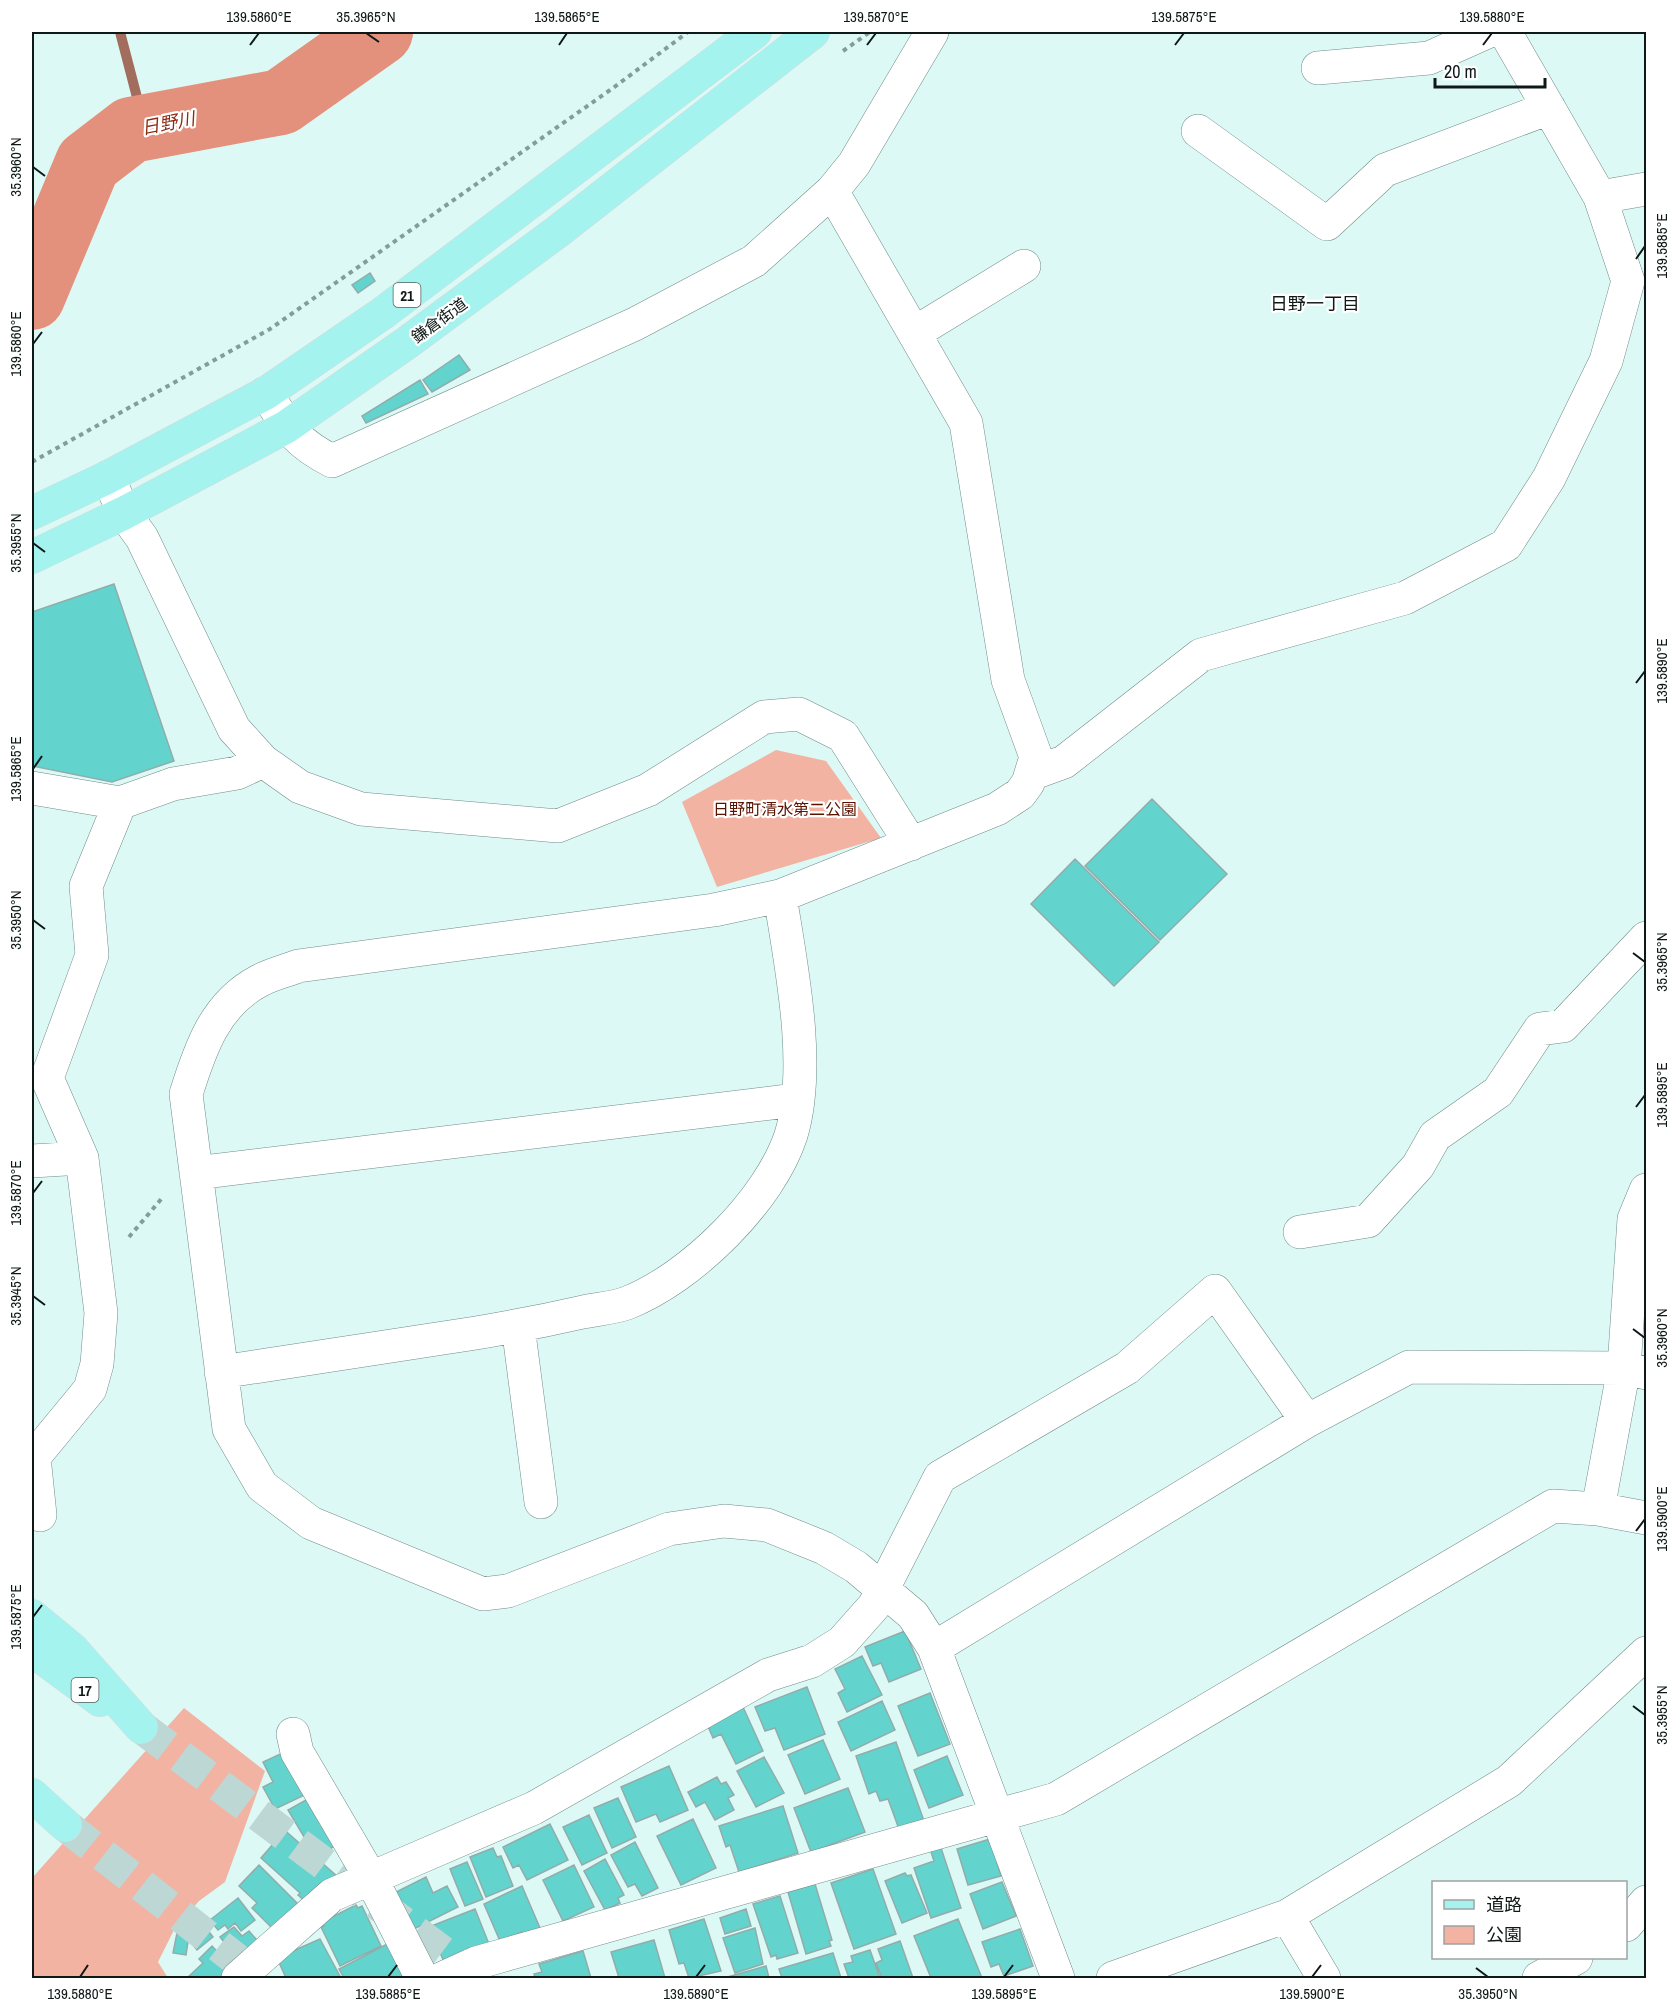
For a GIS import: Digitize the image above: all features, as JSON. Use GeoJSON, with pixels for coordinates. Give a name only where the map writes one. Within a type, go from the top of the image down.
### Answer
{"type":"FeatureCollection","features":[{"type":"Feature","properties":{"kind":"main road","name":"21"},"geometry":{"type":"LineString","coordinates":[[32,513],[108,477],[266,393],[383,313],[755,32]]}},
{"type":"Feature","properties":{"kind":"main road","name":"鎌倉街道"},"geometry":{"type":"LineString","coordinates":[[32,557],[124,513],[286,426],[408,342],[557,232],[813,32]]}},
{"type":"Feature","properties":{"kind":"main road","name":"17"},"geometry":{"type":"LineString","coordinates":[[32,1616],[72,1649],[141,1727],[32,1650]]}},
{"type":"Feature","properties":{"kind":"main road"},"geometry":{"type":"LineString","coordinates":[[32,1795],[65,1825],[32,1805]]}},
{"type":"Feature","properties":{"kind":"street"},"geometry":{"type":"LineString","coordinates":[[266,393],[286,426],[305,447],[332,461],[635,324],[754,261],[832,191],[854,164],[932,32]]}},
{"type":"Feature","properties":{"kind":"street"},"geometry":{"type":"LineString","coordinates":[[1318,68],[1430,58],[1487,32]]}},
{"type":"Feature","properties":{"kind":"street"},"geometry":{"type":"LineString","coordinates":[[1032,774],[1064,762],[1201,655],[1405,598],[1506,545],[1549,478],[1606,362],[1628,281],[1600,197],[1505,32]]}},
{"type":"Feature","properties":{"kind":"street"},"geometry":{"type":"LineString","coordinates":[[1198,131],[1327,224],[1385,170],[1549,108]]}},
{"type":"Feature","properties":{"kind":"street"},"geometry":{"type":"LineString","coordinates":[[1600,197],[1647,189]]}},
{"type":"Feature","properties":{"kind":"street"},"geometry":{"type":"LineString","coordinates":[[832,191],[916,332],[966,423],[1008,681],[1036,757],[1032,774],[1020,794],[997,809],[780,896],[714,910],[298,966],[259,980],[224,1008],[199,1052],[186,1094],[195,1167],[229,1430],[262,1486],[311,1523],[483,1594],[508,1591],[669,1529],[724,1521],[767,1525],[824,1548],[856,1567],[913,1615],[934,1648],[999,1815],[1058,1978]]}},
{"type":"Feature","properties":{"kind":"street"},"geometry":{"type":"LineString","coordinates":[[916,332],[1024,266]]}},
{"type":"Feature","properties":{"kind":"street"},"geometry":{"type":"LineString","coordinates":[[108,477],[124,513],[142,538],[234,729],[263,761],[300,787],[361,809],[558,826],[648,790],[764,717],[798,714],[843,736],[911,844]]}},
{"type":"Feature","properties":{"kind":"street"},"geometry":{"type":"LineString","coordinates":[[32,788],[120,803],[173,784],[237,773],[263,761]]}},
{"type":"Feature","properties":{"kind":"street"},"geometry":{"type":"LineString","coordinates":[[40,1515],[34,1457],[90,1389],[97,1364],[101,1313],[82,1158],[47,1078],[92,955],[86,886],[120,803]]}},
{"type":"Feature","properties":{"kind":"street"},"geometry":{"type":"LineString","coordinates":[[221,1372],[518,1326],[627,1303],[670,1280],[714,1246],[745,1214],[777,1165],[791,1134],[799,1083],[797,996],[780,896]]}},
{"type":"Feature","properties":{"kind":"street"},"geometry":{"type":"LineString","coordinates":[[1300,1232],[1368,1221],[1418,1166],[1435,1136],[1498,1092],[1540,1029],[1563,1026],[1647,938]]}},
{"type":"Feature","properties":{"kind":"street"},"geometry":{"type":"LineString","coordinates":[[195,1167],[796,1100]]}},
{"type":"Feature","properties":{"kind":"street"},"geometry":{"type":"LineString","coordinates":[[32,1161],[82,1158]]}},
{"type":"Feature","properties":{"kind":"street"},"geometry":{"type":"LineString","coordinates":[[1598,1509],[1635,1371],[1634,1219],[1647,1190]]}},
{"type":"Feature","properties":{"kind":"street"},"geometry":{"type":"LineString","coordinates":[[238,1978],[332,1895],[372,1880],[534,1808],[768,1675],[812,1661],[842,1642],[874,1606],[940,1477],[1127,1368],[1215,1291],[1307,1421]]}},
{"type":"Feature","properties":{"kind":"street"},"geometry":{"type":"LineString","coordinates":[[518,1326],[541,1502]]}},
{"type":"Feature","properties":{"kind":"street"},"geometry":{"type":"LineString","coordinates":[[934,1648],[1307,1421],[1409,1367],[1635,1371]]}},
{"type":"Feature","properties":{"kind":"street"},"geometry":{"type":"LineString","coordinates":[[443,1978],[476,1963],[1056,1799],[1553,1506],[1598,1509],[1647,1518]]}},
{"type":"Feature","properties":{"kind":"street"},"geometry":{"type":"LineString","coordinates":[[1113,1978],[1287,1916],[1509,1781],[1647,1653]]}},
{"type":"Feature","properties":{"kind":"street"},"geometry":{"type":"LineString","coordinates":[[293,1734],[297,1752],[372,1880],[422,1978]]}},
{"type":"Feature","properties":{"kind":"street"},"geometry":{"type":"LineString","coordinates":[[1627,1924],[1647,1902]]}},
{"type":"Feature","properties":{"kind":"street"},"geometry":{"type":"LineString","coordinates":[[1287,1916],[1324,1978]]}},
{"type":"Feature","properties":{"kind":"street"},"geometry":{"type":"LineString","coordinates":[[1539,1978],[1574,1959]]}},
{"type":"Feature","properties":{"kind":"path"},"geometry":{"type":"LineString","coordinates":[[32,462],[270,329],[614,88],[688,32]]}},
{"type":"Feature","properties":{"kind":"path"},"geometry":{"type":"LineString","coordinates":[[96,1275],[195,1167]]}},
{"type":"Feature","properties":{"kind":"green space","name":"日野町清水第二公園"},"geometry":{"type":"Polygon","coordinates":[[[776,750],[826,761],[881,838],[717,887],[682,802],[776,750]]]}},
{"type":"Feature","properties":{"kind":"green space"},"geometry":{"type":"Polygon","coordinates":[[[184,1708],[265,1771],[225,1882],[199,1901],[175,1928],[158,1962],[168,1978],[32,1978],[32,1878],[184,1708]]]}},
{"type":"Feature","properties":{"kind":"building"},"geometry":{"type":"Polygon","coordinates":[[[370,273],[375,281],[358,293],[352,285],[370,273]]]}},
{"type":"Feature","properties":{"kind":"building"},"geometry":{"type":"Polygon","coordinates":[[[459,355],[470,370],[432,392],[423,380],[459,355]]]}},
{"type":"Feature","properties":{"kind":"building"},"geometry":{"type":"Polygon","coordinates":[[[420,380],[428,394],[366,423],[362,416],[420,380]]]}},
{"type":"Feature","properties":{"kind":"building"},"geometry":{"type":"Polygon","coordinates":[[[114,584],[174,761],[112,782],[32,766],[32,612],[114,584]]]}},
{"type":"Feature","properties":{"kind":"building"},"geometry":{"type":"Polygon","coordinates":[[[1152,799],[1227,874],[1160,940],[1085,866],[1152,799]]]}},
{"type":"Feature","properties":{"kind":"building"},"geometry":{"type":"Polygon","coordinates":[[[1075,859],[1159,942],[1114,986],[1031,904],[1075,859]]]}},
{"type":"Feature","properties":{"kind":"building"},"geometry":{"type":"Polygon","coordinates":[[[905,1631],[921,1669],[889,1682],[881,1663],[873,1666],[865,1647],[905,1631]]]}},
{"type":"Feature","properties":{"kind":"building"},"geometry":{"type":"Polygon","coordinates":[[[862,1656],[882,1695],[847,1712],[838,1693],[845,1689],[835,1669],[862,1656]]]}},
{"type":"Feature","properties":{"kind":"building"},"geometry":{"type":"Polygon","coordinates":[[[807,1687],[825,1734],[784,1750],[775,1728],[765,1731],[755,1707],[807,1687]]]}},
{"type":"Feature","properties":{"kind":"building"},"geometry":{"type":"Polygon","coordinates":[[[930,1693],[950,1744],[918,1756],[898,1706],[930,1693]]]}},
{"type":"Feature","properties":{"kind":"building"},"geometry":{"type":"Polygon","coordinates":[[[882,1701],[895,1730],[851,1751],[838,1722],[882,1701]]]}},
{"type":"Feature","properties":{"kind":"building"},"geometry":{"type":"Polygon","coordinates":[[[743,1707],[763,1751],[736,1764],[721,1734],[713,1738],[707,1724],[743,1707]]]}},
{"type":"Feature","properties":{"kind":"building"},"geometry":{"type":"Polygon","coordinates":[[[823,1740],[840,1779],[805,1794],[788,1755],[823,1740]]]}},
{"type":"Feature","properties":{"kind":"building"},"geometry":{"type":"Polygon","coordinates":[[[896,1742],[924,1821],[899,1829],[888,1799],[880,1801],[876,1791],[869,1794],[856,1756],[896,1742]]]}},
{"type":"Feature","properties":{"kind":"building"},"geometry":{"type":"Polygon","coordinates":[[[289,1750],[311,1792],[275,1809],[263,1787],[273,1782],[263,1762],[289,1750]]]}},
{"type":"Feature","properties":{"kind":"building"},"geometry":{"type":"Polygon","coordinates":[[[947,1756],[963,1795],[929,1808],[914,1770],[947,1756]]]}},
{"type":"Feature","properties":{"kind":"building"},"geometry":{"type":"Polygon","coordinates":[[[764,1757],[784,1793],[756,1807],[737,1771],[764,1757]]]}},
{"type":"Feature","properties":{"kind":"building"},"geometry":{"type":"Polygon","coordinates":[[[669,1766],[688,1810],[660,1822],[656,1814],[636,1822],[621,1787],[669,1766]]]}},
{"type":"Feature","properties":{"kind":"building"},"geometry":{"type":"Polygon","coordinates":[[[717,1777],[721,1784],[726,1782],[734,1795],[728,1798],[734,1810],[715,1820],[705,1802],[696,1807],[688,1792],[717,1777]]]}},
{"type":"Feature","properties":{"kind":"building"},"geometry":{"type":"Polygon","coordinates":[[[848,1788],[865,1832],[811,1852],[794,1808],[848,1788]]]}},
{"type":"Feature","properties":{"kind":"building"},"geometry":{"type":"Polygon","coordinates":[[[315,1795],[342,1842],[316,1857],[288,1810],[315,1795]]]}},
{"type":"Feature","properties":{"kind":"building"},"geometry":{"type":"Polygon","coordinates":[[[618,1798],[636,1837],[612,1848],[594,1808],[618,1798]]]}},
{"type":"Feature","properties":{"kind":"building"},"geometry":{"type":"Polygon","coordinates":[[[783,1806],[798,1853],[739,1872],[730,1845],[726,1847],[719,1826],[783,1806]]]}},
{"type":"Feature","properties":{"kind":"building"},"geometry":{"type":"Polygon","coordinates":[[[589,1815],[607,1853],[582,1865],[563,1827],[589,1815]]]}},
{"type":"Feature","properties":{"kind":"building"},"geometry":{"type":"Polygon","coordinates":[[[693,1819],[716,1868],[681,1885],[657,1836],[693,1819]]]}},
{"type":"Feature","properties":{"kind":"building"},"geometry":{"type":"Polygon","coordinates":[[[550,1824],[568,1860],[527,1880],[519,1865],[513,1868],[503,1847],[550,1824]]]}},
{"type":"Feature","properties":{"kind":"building"},"geometry":{"type":"Polygon","coordinates":[[[281,1827],[338,1877],[307,1903],[298,1895],[300,1893],[261,1858],[274,1843],[270,1839],[281,1827]]]}},
{"type":"Feature","properties":{"kind":"building"},"geometry":{"type":"Polygon","coordinates":[[[990,1839],[1001,1876],[968,1885],[957,1849],[990,1839]]]}},
{"type":"Feature","properties":{"kind":"building"},"geometry":{"type":"Polygon","coordinates":[[[635,1842],[658,1888],[642,1896],[635,1884],[628,1887],[611,1855],[635,1842]]]}},
{"type":"Feature","properties":{"kind":"building"},"geometry":{"type":"Polygon","coordinates":[[[940,1845],[961,1908],[931,1918],[914,1868],[934,1861],[930,1849],[940,1845]]]}},
{"type":"Feature","properties":{"kind":"building"},"geometry":{"type":"Polygon","coordinates":[[[493,1848],[497,1857],[501,1856],[513,1886],[486,1897],[470,1857],[493,1848]]]}},
{"type":"Feature","properties":{"kind":"building"},"geometry":{"type":"Polygon","coordinates":[[[605,1859],[624,1895],[618,1898],[620,1903],[605,1910],[584,1871],[605,1859]]]}},
{"type":"Feature","properties":{"kind":"building"},"geometry":{"type":"Polygon","coordinates":[[[467,1862],[483,1899],[465,1906],[450,1869],[467,1862]]]}},
{"type":"Feature","properties":{"kind":"building"},"geometry":{"type":"Polygon","coordinates":[[[259,1865],[298,1904],[273,1929],[252,1908],[257,1903],[239,1886],[259,1865]]]}},
{"type":"Feature","properties":{"kind":"building"},"geometry":{"type":"Polygon","coordinates":[[[574,1865],[594,1907],[563,1921],[543,1880],[574,1865]]]}},
{"type":"Feature","properties":{"kind":"building"},"geometry":{"type":"Polygon","coordinates":[[[873,1869],[896,1934],[854,1949],[831,1883],[873,1869]]]}},
{"type":"Feature","properties":{"kind":"building"},"geometry":{"type":"Polygon","coordinates":[[[905,1873],[907,1876],[911,1875],[927,1913],[902,1923],[885,1881],[905,1873]]]}},
{"type":"Feature","properties":{"kind":"building"},"geometry":{"type":"Polygon","coordinates":[[[426,1877],[433,1893],[447,1886],[458,1907],[414,1929],[396,1892],[426,1877]]]}},
{"type":"Feature","properties":{"kind":"building"},"geometry":{"type":"Polygon","coordinates":[[[1002,1882],[1016,1916],[983,1929],[970,1894],[1002,1882]]]}},
{"type":"Feature","properties":{"kind":"building"},"geometry":{"type":"Polygon","coordinates":[[[815,1884],[832,1940],[829,1941],[831,1946],[806,1954],[788,1892],[815,1884]]]}},
{"type":"Feature","properties":{"kind":"building"},"geometry":{"type":"Polygon","coordinates":[[[522,1886],[540,1928],[524,1936],[522,1932],[500,1941],[484,1904],[522,1886]]]}},
{"type":"Feature","properties":{"kind":"building"},"geometry":{"type":"Polygon","coordinates":[[[780,1896],[798,1953],[777,1959],[776,1955],[771,1957],[753,1904],[780,1896]]]}},
{"type":"Feature","properties":{"kind":"building"},"geometry":{"type":"Polygon","coordinates":[[[238,1898],[255,1920],[241,1931],[235,1923],[228,1929],[225,1925],[218,1930],[210,1920],[238,1898]]]}},
{"type":"Feature","properties":{"kind":"building"},"geometry":{"type":"Polygon","coordinates":[[[356,1905],[358,1908],[362,1906],[381,1946],[340,1966],[321,1927],[324,1926],[322,1922],[356,1905]]]}},
{"type":"Feature","properties":{"kind":"building"},"geometry":{"type":"Polygon","coordinates":[[[475,1909],[489,1944],[444,1962],[429,1927],[475,1909]]]}},
{"type":"Feature","properties":{"kind":"building"},"geometry":{"type":"Polygon","coordinates":[[[746,1909],[751,1926],[725,1934],[720,1918],[746,1909]]]}},
{"type":"Feature","properties":{"kind":"building"},"geometry":{"type":"Polygon","coordinates":[[[704,1919],[721,1971],[689,1978],[684,1963],[679,1964],[669,1930],[704,1919]]]}},
{"type":"Feature","properties":{"kind":"building"},"geometry":{"type":"Polygon","coordinates":[[[958,1919],[982,1978],[931,1978],[914,1936],[958,1919]]]}},
{"type":"Feature","properties":{"kind":"building"},"geometry":{"type":"Polygon","coordinates":[[[234,1927],[242,1936],[249,1931],[262,1946],[240,1963],[220,1937],[234,1927]]]}},
{"type":"Feature","properties":{"kind":"building"},"geometry":{"type":"Polygon","coordinates":[[[206,1928],[213,1937],[197,1950],[190,1941],[206,1928]]]}},
{"type":"Feature","properties":{"kind":"building"},"geometry":{"type":"Polygon","coordinates":[[[755,1928],[763,1964],[735,1973],[723,1938],[755,1928]]]}},
{"type":"Feature","properties":{"kind":"building"},"geometry":{"type":"Polygon","coordinates":[[[1020,1929],[1033,1966],[1004,1976],[999,1964],[991,1967],[982,1942],[1020,1929]]]}},
{"type":"Feature","properties":{"kind":"building"},"geometry":{"type":"Polygon","coordinates":[[[177,1933],[189,1935],[186,1955],[173,1953],[177,1933]]]}},
{"type":"Feature","properties":{"kind":"building"},"geometry":{"type":"Polygon","coordinates":[[[320,1939],[341,1978],[286,1978],[277,1958],[320,1939]]]}},
{"type":"Feature","properties":{"kind":"building"},"geometry":{"type":"Polygon","coordinates":[[[654,1940],[665,1978],[619,1978],[611,1952],[654,1940]]]}},
{"type":"Feature","properties":{"kind":"building"},"geometry":{"type":"Polygon","coordinates":[[[393,1941],[411,1974],[403,1978],[344,1978],[339,1969],[393,1941]]]}},
{"type":"Feature","properties":{"kind":"building"},"geometry":{"type":"Polygon","coordinates":[[[900,1941],[913,1978],[882,1978],[876,1963],[882,1960],[878,1949],[900,1941]]]}},
{"type":"Feature","properties":{"kind":"building"},"geometry":{"type":"Polygon","coordinates":[[[212,1946],[235,1970],[227,1978],[187,1978],[203,1963],[199,1959],[212,1946]]]}},
{"type":"Feature","properties":{"kind":"building"},"geometry":{"type":"Polygon","coordinates":[[[870,1950],[880,1978],[849,1978],[844,1964],[853,1962],[851,1956],[870,1950]]]}},
{"type":"Feature","properties":{"kind":"building"},"geometry":{"type":"Polygon","coordinates":[[[583,1951],[591,1978],[535,1978],[534,1974],[542,1972],[539,1964],[583,1951]]]}},
{"type":"Feature","properties":{"kind":"building"},"geometry":{"type":"Polygon","coordinates":[[[833,1953],[841,1978],[782,1978],[779,1969],[833,1953]]]}},
{"type":"Feature","properties":{"kind":"building"},"geometry":{"type":"Polygon","coordinates":[[[766,1966],[769,1978],[724,1978],[766,1966]]]}},
{"type":"Feature","properties":{"kind":"waterway"},"geometry":{"type":"LineString","coordinates":[[120,32],[145,128]]}},
{"type":"Feature","properties":{"kind":"waterway","name":"日野川"},"geometry":{"type":"LineString","coordinates":[[32,297],[88,163],[131,130],[281,102],[380,32]]}},
{"type":"Feature","properties":{"kind":"tunnel"},"geometry":{"type":"LineString","coordinates":[[141,1727],[477,1978]]}},
{"type":"Feature","properties":{"kind":"tunnel"},"geometry":{"type":"LineString","coordinates":[[65,1825],[260,1978]]}},
{"type":"Feature","properties":{"kind":"district","name":"日野一丁目"},"geometry":{"type":"Point","coordinates":[1315,303]}}]}
